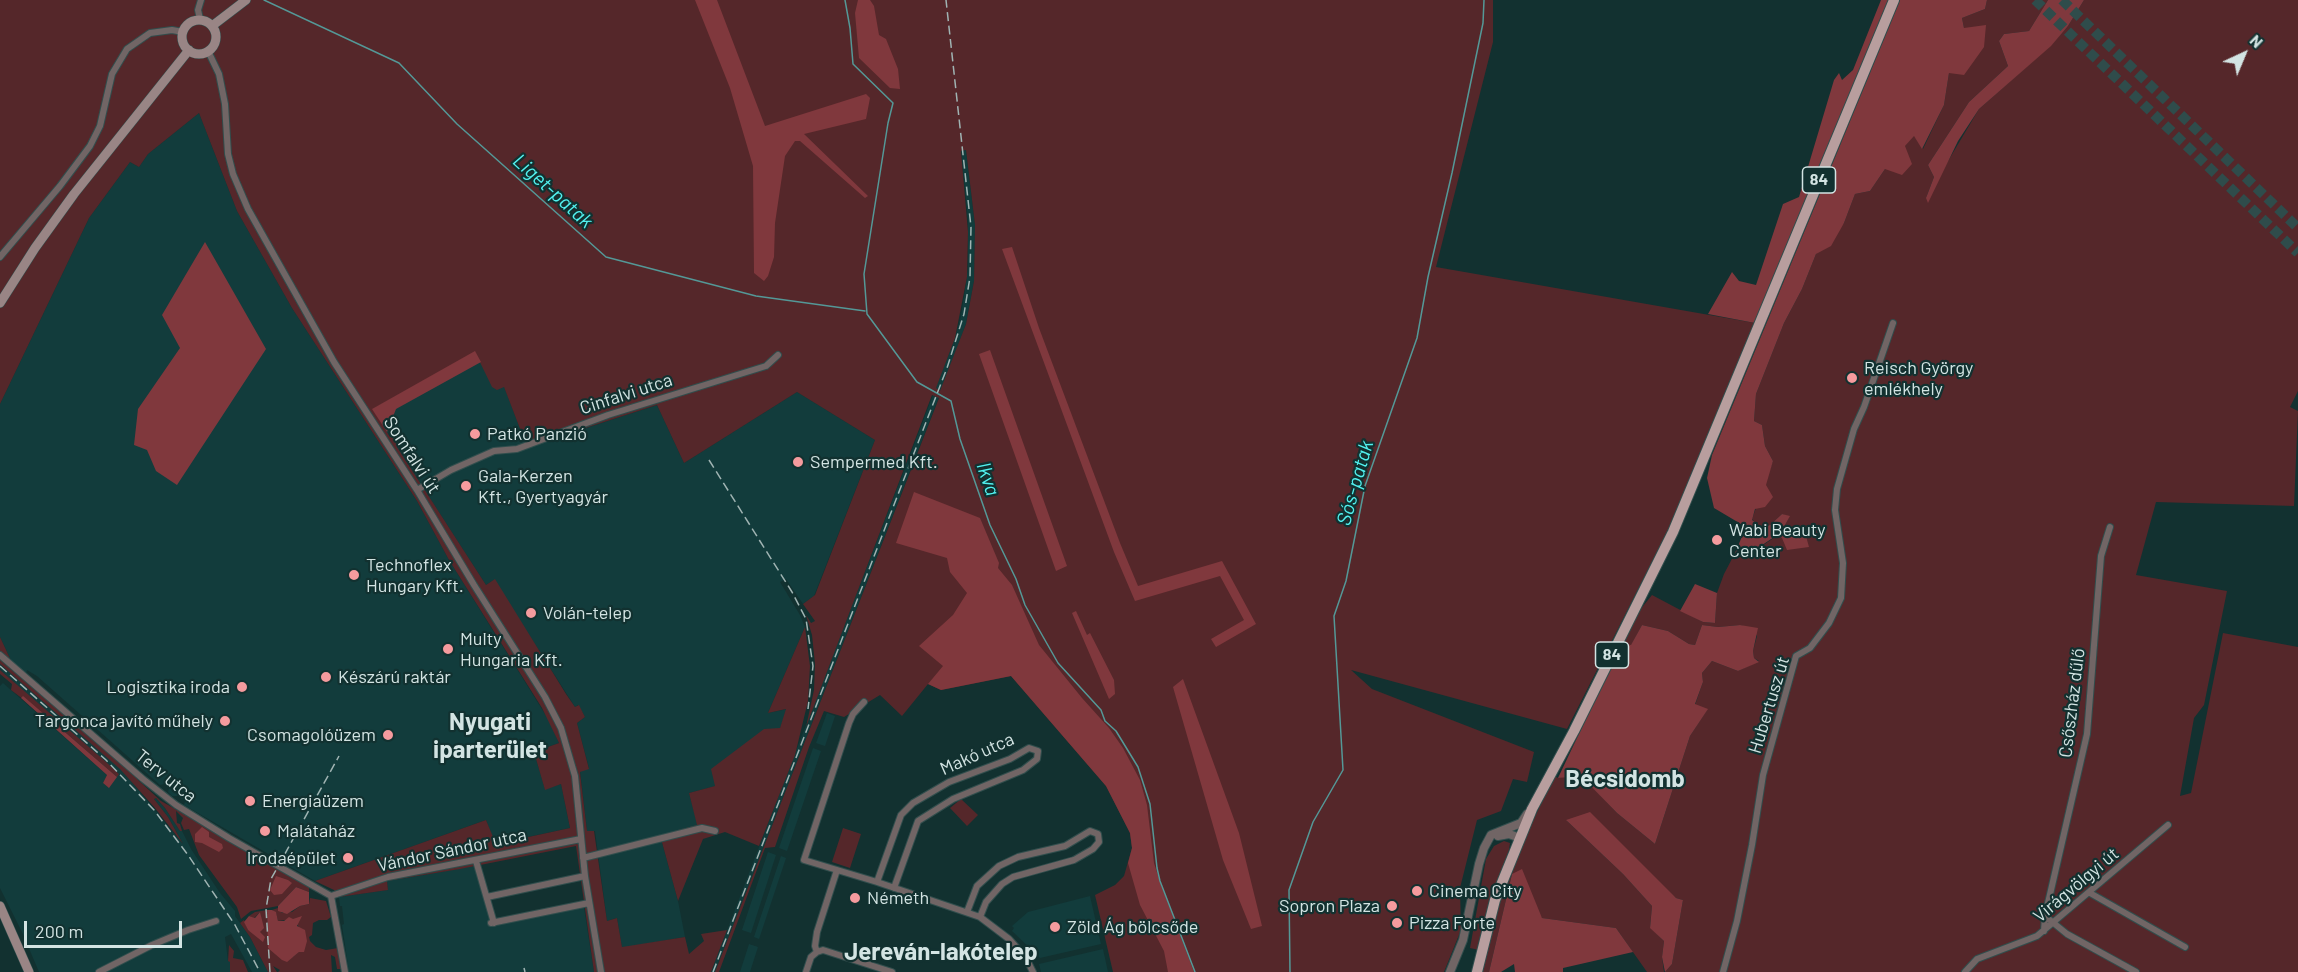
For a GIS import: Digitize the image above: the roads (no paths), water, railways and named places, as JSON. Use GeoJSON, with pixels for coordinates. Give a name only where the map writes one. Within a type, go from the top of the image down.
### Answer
{"type":"FeatureCollection","features":[{"type":"Feature","properties":{"kind":"main road"},"geometry":{"type":"LineString","coordinates":[[212,26],[246,0]]}},
{"type":"Feature","properties":{"kind":"main road","name":"84"},"geometry":{"type":"LineString","coordinates":[[1477,972],[1490,916],[1512,856],[1532,810],[1673,532],[1894,0]]}},
{"type":"Feature","properties":{"kind":"main road"},"geometry":{"type":"LineString","coordinates":[[200,19],[212,26],[216,39],[208,51],[198,53],[189,50],[183,41],[183,32],[188,24],[200,19]]}},
{"type":"Feature","properties":{"kind":"main road"},"geometry":{"type":"LineString","coordinates":[[0,303],[35,248],[74,194],[189,50]]}},
{"type":"Feature","properties":{"kind":"main road"},"geometry":{"type":"LineString","coordinates":[[0,906],[29,972]]}},
{"type":"Feature","properties":{"kind":"street"},"geometry":{"type":"LineString","coordinates":[[200,19],[198,10],[201,0]]}},
{"type":"Feature","properties":{"kind":"street"},"geometry":{"type":"LineString","coordinates":[[0,257],[35,217],[90,146],[100,126],[112,74],[127,49],[150,33],[172,30],[183,32]]}},
{"type":"Feature","properties":{"kind":"street","name":"Somfalvi út"},"geometry":{"type":"LineString","coordinates":[[208,51],[219,74],[225,104],[228,154],[233,174],[248,209],[334,362],[417,490],[541,690],[561,728],[575,776],[585,876],[601,972]]}},
{"type":"Feature","properties":{"kind":"street","name":"Hubertusz út"},"geometry":{"type":"LineString","coordinates":[[1723,972],[1741,900],[1763,775],[1796,656],[1810,648],[1829,623],[1841,598],[1843,563],[1835,510],[1837,489],[1854,429],[1893,323]]}},
{"type":"Feature","properties":{"kind":"street","name":"Cinfalvi utca"},"geometry":{"type":"LineString","coordinates":[[417,490],[456,467],[494,452],[517,449],[608,415],[766,366],[778,355]]}},
{"type":"Feature","properties":{"kind":"street","name":"Csőszház dűlő"},"geometry":{"type":"LineString","coordinates":[[2044,931],[2044,916],[2087,734],[2101,556],[2110,527]]}},
{"type":"Feature","properties":{"kind":"street","name":"Terv utca"},"geometry":{"type":"LineString","coordinates":[[0,655],[177,805],[229,838],[331,896]]}},
{"type":"Feature","properties":{"kind":"street"},"geometry":{"type":"LineString","coordinates":[[864,702],[853,714],[849,723],[804,860],[980,917],[1009,939],[1026,958],[1033,972]]}},
{"type":"Feature","properties":{"kind":"street","name":"Makó utca"},"geometry":{"type":"LineString","coordinates":[[877,882],[901,815],[913,803],[949,782],[1010,759],[1029,748],[1038,751],[1037,759],[1023,770],[953,799],[918,821],[894,888]]}},
{"type":"Feature","properties":{"kind":"street"},"geometry":{"type":"LineString","coordinates":[[1450,972],[1463,940],[1479,864],[1491,835],[1506,831],[1521,823],[1532,810]]}},
{"type":"Feature","properties":{"kind":"street","name":"Virágvölgyi út"},"geometry":{"type":"LineString","coordinates":[[1965,972],[1977,959],[2022,944],[2055,924],[2168,825]]}},
{"type":"Feature","properties":{"kind":"street"},"geometry":{"type":"LineString","coordinates":[[583,858],[702,828],[715,831]]}},
{"type":"Feature","properties":{"kind":"street"},"geometry":{"type":"LineString","coordinates":[[967,912],[977,886],[999,866],[1018,857],[1065,846],[1090,831],[1098,834],[1099,842],[1093,849],[1074,860],[1020,874],[1002,884],[993,891],[980,917]]}},
{"type":"Feature","properties":{"kind":"street"},"geometry":{"type":"LineString","coordinates":[[1506,831],[1520,838]]}},
{"type":"Feature","properties":{"kind":"street"},"geometry":{"type":"LineString","coordinates":[[1506,831],[1514,844],[1512,856]]}},
{"type":"Feature","properties":{"kind":"street","name":"Vándor Sándor utca"},"geometry":{"type":"LineString","coordinates":[[331,896],[388,877],[581,839]]}},
{"type":"Feature","properties":{"kind":"street"},"geometry":{"type":"LineString","coordinates":[[476,861],[493,923],[589,903]]}},
{"type":"Feature","properties":{"kind":"street"},"geometry":{"type":"LineString","coordinates":[[817,952],[815,946],[818,929],[837,870]]}},
{"type":"Feature","properties":{"kind":"street"},"geometry":{"type":"LineString","coordinates":[[487,897],[585,876]]}},
{"type":"Feature","properties":{"kind":"street"},"geometry":{"type":"LineString","coordinates":[[2091,893],[2185,947]]}},
{"type":"Feature","properties":{"kind":"street"},"geometry":{"type":"LineString","coordinates":[[331,896],[345,972]]}},
{"type":"Feature","properties":{"kind":"street"},"geometry":{"type":"LineString","coordinates":[[2044,916],[2067,934],[2136,972]]}},
{"type":"Feature","properties":{"kind":"street"},"geometry":{"type":"LineString","coordinates":[[99,972],[152,945],[216,921]]}},
{"type":"Feature","properties":{"kind":"street"},"geometry":{"type":"LineString","coordinates":[[806,972],[811,957],[823,950],[892,972]]}},
{"type":"Feature","properties":{"kind":"waterway","name":"Liget-patak"},"geometry":{"type":"LineString","coordinates":[[264,0],[399,63],[457,124],[606,257],[756,296],[865,311]]}},
{"type":"Feature","properties":{"kind":"waterway","name":"Ikva"},"geometry":{"type":"LineString","coordinates":[[845,0],[853,64],[893,103],[864,274],[867,314],[917,382],[951,401],[960,439],[990,525],[1016,579],[1025,605],[1058,663],[1101,710],[1105,721],[1116,731],[1138,767],[1150,804],[1160,881],[1195,972]]}},
{"type":"Feature","properties":{"kind":"waterway","name":"Sós-patak"},"geometry":{"type":"LineString","coordinates":[[1290,972],[1289,890],[1313,822],[1343,770],[1334,616],[1346,581],[1365,486],[1417,338],[1483,23],[1484,0]]}},
{"type":"Feature","properties":{"kind":"tunnel"},"geometry":{"type":"LineString","coordinates":[[2035,0],[2298,253]]}},
{"type":"Feature","properties":{"kind":"tunnel"},"geometry":{"type":"LineString","coordinates":[[2062,0],[2298,228]]}},
{"type":"Feature","properties":{"kind":"railway"},"geometry":{"type":"LineString","coordinates":[[713,972],[947,368],[964,314],[970,277],[971,227],[946,0]]}},
{"type":"Feature","properties":{"kind":"railway"},"geometry":{"type":"LineString","coordinates":[[709,460],[792,592],[806,619],[813,666],[808,709]]}},
{"type":"Feature","properties":{"kind":"railway"},"geometry":{"type":"LineString","coordinates":[[0,666],[106,760],[154,810],[188,855],[235,925],[260,972]]}},
{"type":"Feature","properties":{"kind":"railway"},"geometry":{"type":"LineString","coordinates":[[270,972],[266,909],[271,879],[339,756]]}},
{"type":"Feature","properties":{"kind":"railway"},"geometry":{"type":"LineString","coordinates":[[524,968],[525,972]]}},
{"type":"Feature","properties":{"kind":"place","name":"Reisch György emlékhely"},"geometry":{"type":"Point","coordinates":[1852,378]}},
{"type":"Feature","properties":{"kind":"place","name":"Patkó Panzió"},"geometry":{"type":"Point","coordinates":[475,434]}},
{"type":"Feature","properties":{"kind":"place","name":"Sempermed Kft."},"geometry":{"type":"Point","coordinates":[798,462]}},
{"type":"Feature","properties":{"kind":"place","name":"Gala-Kerzen Kft., Gyertyagyár"},"geometry":{"type":"Point","coordinates":[466,486]}},
{"type":"Feature","properties":{"kind":"place","name":"Wabi Beauty Center"},"geometry":{"type":"Point","coordinates":[1717,540]}},
{"type":"Feature","properties":{"kind":"place","name":"Technoflex Hungary Kft."},"geometry":{"type":"Point","coordinates":[354,575]}},
{"type":"Feature","properties":{"kind":"place","name":"Volán-telep"},"geometry":{"type":"Point","coordinates":[531,613]}},
{"type":"Feature","properties":{"kind":"place","name":"Multy Hungaria Kft."},"geometry":{"type":"Point","coordinates":[448,649]}},
{"type":"Feature","properties":{"kind":"place","name":"Készárú raktár"},"geometry":{"type":"Point","coordinates":[326,677]}},
{"type":"Feature","properties":{"kind":"place","name":"Logisztika iroda"},"geometry":{"type":"Point","coordinates":[242,687]}},
{"type":"Feature","properties":{"kind":"place","name":"Targonca javító műhely"},"geometry":{"type":"Point","coordinates":[225,721]}},
{"type":"Feature","properties":{"kind":"place","name":"Csomagolóüzem"},"geometry":{"type":"Point","coordinates":[388,735]}},
{"type":"Feature","properties":{"kind":"place","name":"Energiaüzem"},"geometry":{"type":"Point","coordinates":[250,801]}},
{"type":"Feature","properties":{"kind":"place","name":"Malátaház"},"geometry":{"type":"Point","coordinates":[265,831]}},
{"type":"Feature","properties":{"kind":"place","name":"Irodaépület"},"geometry":{"type":"Point","coordinates":[348,858]}},
{"type":"Feature","properties":{"kind":"place","name":"Cinema City"},"geometry":{"type":"Point","coordinates":[1417,891]}},
{"type":"Feature","properties":{"kind":"place","name":"Németh"},"geometry":{"type":"Point","coordinates":[855,898]}},
{"type":"Feature","properties":{"kind":"place","name":"Sopron Plaza"},"geometry":{"type":"Point","coordinates":[1392,906]}},
{"type":"Feature","properties":{"kind":"place","name":"Pizza Forte"},"geometry":{"type":"Point","coordinates":[1397,923]}},
{"type":"Feature","properties":{"kind":"place","name":"Zöld Ág bölcsőde"},"geometry":{"type":"Point","coordinates":[1055,927]}},
{"type":"Feature","properties":{"kind":"district","name":"Nyugati iparterület"},"geometry":{"type":"Point","coordinates":[490,736]}},
{"type":"Feature","properties":{"kind":"district","name":"Bécsidomb"},"geometry":{"type":"Point","coordinates":[1625,779]}},
{"type":"Feature","properties":{"kind":"district","name":"Jereván-lakótelep"},"geometry":{"type":"Point","coordinates":[941,952]}}]}
